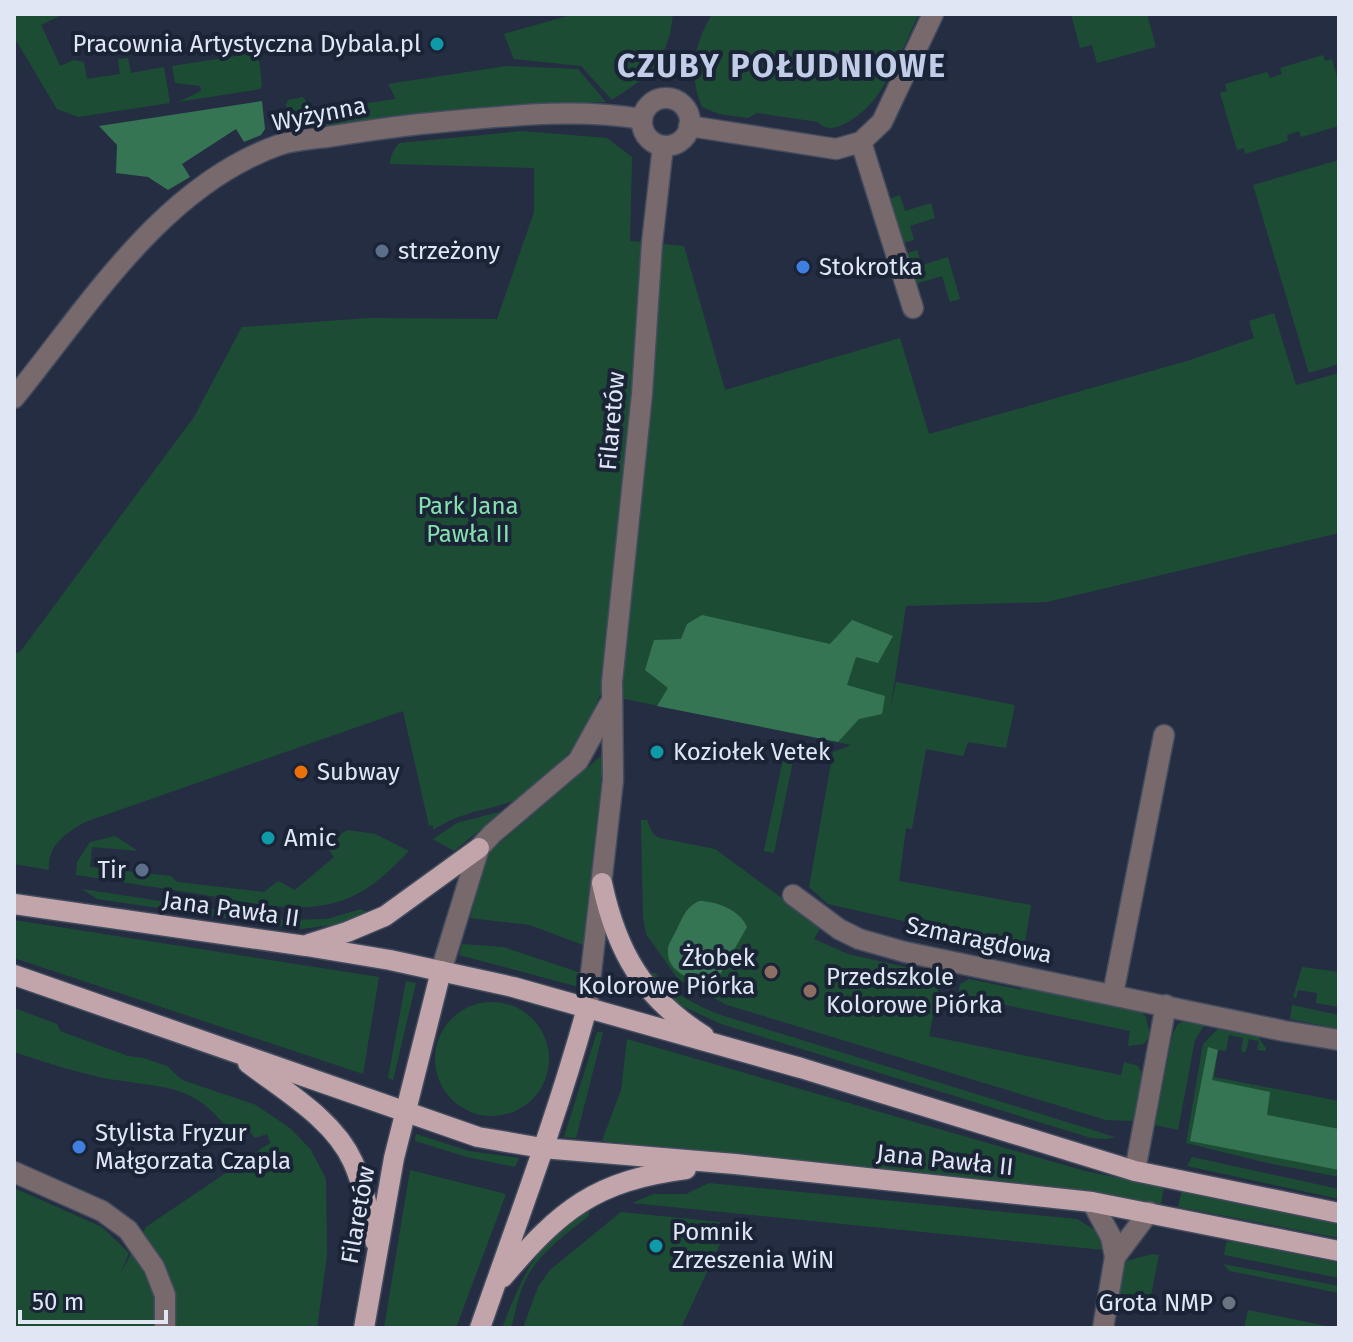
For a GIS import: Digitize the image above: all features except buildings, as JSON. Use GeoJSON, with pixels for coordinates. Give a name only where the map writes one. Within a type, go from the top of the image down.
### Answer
{"type":"FeatureCollection","features":[{"type":"Feature","properties":{"kind":"main road"},"geometry":{"type":"LineString","coordinates":[[306,946],[385,916],[479,848]]}},
{"type":"Feature","properties":{"kind":"main road"},"geometry":{"type":"LineString","coordinates":[[602,883],[613,929],[641,981],[670,1010],[717,1044]]}},
{"type":"Feature","properties":{"kind":"main road","name":"Jana Pawła II"},"geometry":{"type":"LineString","coordinates":[[14,904],[306,946],[513,987],[717,1044],[1135,1171],[1339,1213]]}},
{"type":"Feature","properties":{"kind":"main road","name":"Filaretów"},"geometry":{"type":"LineString","coordinates":[[364,1328],[405,1111],[441,971]]}},
{"type":"Feature","properties":{"kind":"main road"},"geometry":{"type":"LineString","coordinates":[[14,975],[405,1111]]}},
{"type":"Feature","properties":{"kind":"main road"},"geometry":{"type":"LineString","coordinates":[[480,1328],[563,1094],[587,1008]]}},
{"type":"Feature","properties":{"kind":"main road"},"geometry":{"type":"LineString","coordinates":[[232,1051],[313,1113],[346,1150],[365,1196],[377,1253]]}},
{"type":"Feature","properties":{"kind":"main road","name":"Jana Pawła II"},"geometry":{"type":"LineString","coordinates":[[405,1111],[478,1137],[542,1148],[1092,1202],[1339,1251]]}},
{"type":"Feature","properties":{"kind":"main road"},"geometry":{"type":"LineString","coordinates":[[494,1288],[539,1235],[561,1215],[597,1193],[636,1177],[726,1164]]}},
{"type":"Feature","properties":{"kind":"street"},"geometry":{"type":"LineString","coordinates":[[689,126],[836,149],[861,142],[882,122],[933,14]]}},
{"type":"Feature","properties":{"kind":"street"},"geometry":{"type":"LineString","coordinates":[[669,98],[679,102],[686,110],[689,126],[683,139],[663,146],[647,137],[642,119],[651,103],[669,98]]}},
{"type":"Feature","properties":{"kind":"street","name":"Wyżynna"},"geometry":{"type":"LineString","coordinates":[[14,398],[152,229],[181,202],[242,161],[282,144],[397,126],[567,113],[642,119]]}},
{"type":"Feature","properties":{"kind":"street"},"geometry":{"type":"LineString","coordinates":[[861,142],[913,308]]}},
{"type":"Feature","properties":{"kind":"street","name":"Filaretów"},"geometry":{"type":"LineString","coordinates":[[587,1008],[613,768],[612,692],[663,146]]}},
{"type":"Feature","properties":{"kind":"street","name":"Filaretów"},"geometry":{"type":"LineString","coordinates":[[441,971],[479,848],[578,761],[612,692]]}},
{"type":"Feature","properties":{"kind":"street"},"geometry":{"type":"LineString","coordinates":[[1113,994],[1164,735]]}},
{"type":"Feature","properties":{"kind":"street","name":"Szmaragdowa"},"geometry":{"type":"LineString","coordinates":[[793,895],[839,929],[859,939],[905,952],[1339,1040]]}},
{"type":"Feature","properties":{"kind":"street"},"geometry":{"type":"LineString","coordinates":[[1135,1171],[1166,1005]]}},
{"type":"Feature","properties":{"kind":"street"},"geometry":{"type":"LineString","coordinates":[[14,1172],[102,1211],[128,1230],[154,1267],[165,1295],[165,1328]]}},
{"type":"Feature","properties":{"kind":"street"},"geometry":{"type":"LineString","coordinates":[[1092,1202],[1111,1237],[1115,1257],[1103,1328]]}},
{"type":"Feature","properties":{"kind":"street"},"geometry":{"type":"LineString","coordinates":[[1115,1257],[1149,1212]]}},
{"type":"Feature","properties":{"kind":"green space"},"geometry":{"type":"Polygon","coordinates":[[[14,14],[64,14],[41,25],[60,66],[74,60],[84,62],[87,79],[120,74],[118,59],[128,58],[131,73],[164,67],[170,103],[78,117],[57,109],[14,37],[14,14]]]}},
{"type":"Feature","properties":{"kind":"green space"},"geometry":{"type":"Polygon","coordinates":[[[575,14],[673,14],[658,69],[612,100],[581,66],[514,59],[504,34],[575,14]]]}},
{"type":"Feature","properties":{"kind":"green space"},"geometry":{"type":"Polygon","coordinates":[[[712,14],[919,14],[879,93],[855,118],[831,128],[818,122],[757,113],[748,118],[719,114],[702,107],[695,82],[695,59],[712,14]]]}},
{"type":"Feature","properties":{"kind":"green space"},"geometry":{"type":"Polygon","coordinates":[[[1071,14],[1147,14],[1156,47],[1097,63],[1092,45],[1080,48],[1071,14]]]}},
{"type":"Feature","properties":{"kind":"green space"},"geometry":{"type":"Polygon","coordinates":[[[252,39],[257,42],[260,89],[178,102],[201,91],[200,86],[175,83],[172,66],[236,56],[234,42],[252,39]]]}},
{"type":"Feature","properties":{"kind":"green space"},"geometry":{"type":"Polygon","coordinates":[[[1323,55],[1325,61],[1332,59],[1339,84],[1339,126],[1301,137],[1299,131],[1287,135],[1288,141],[1245,154],[1244,148],[1237,150],[1220,93],[1227,91],[1225,84],[1267,72],[1270,78],[1282,74],[1280,68],[1323,55]]]}},
{"type":"Feature","properties":{"kind":"green space"},"geometry":{"type":"Polygon","coordinates":[[[507,66],[578,69],[606,102],[452,112],[299,131],[286,118],[288,100],[303,97],[312,111],[396,99],[388,84],[507,66]]]}},
{"type":"Feature","properties":{"kind":"green space"},"geometry":{"type":"Polygon","coordinates":[[[262,101],[265,129],[261,135],[244,142],[236,129],[182,164],[190,177],[168,190],[148,177],[116,173],[117,145],[99,126],[262,101]]]}},
{"type":"Feature","properties":{"kind":"green space","name":"Park Jana Pawła II"},"geometry":{"type":"Polygon","coordinates":[[[522,131],[607,138],[632,157],[630,241],[684,246],[725,390],[900,338],[929,434],[1187,361],[1254,338],[1249,321],[1274,313],[1296,385],[1339,373],[1339,533],[1047,602],[906,606],[890,711],[896,682],[1015,705],[1006,748],[968,742],[963,756],[926,749],[912,829],[906,828],[899,881],[1031,905],[1024,948],[828,904],[809,887],[833,752],[851,745],[600,694],[589,723],[576,744],[526,793],[513,801],[463,815],[433,830],[433,825],[429,826],[403,711],[85,822],[65,835],[55,847],[49,870],[14,864],[14,654],[20,652],[194,417],[242,327],[369,318],[497,319],[534,212],[534,168],[390,164],[390,161],[400,143],[522,131]]]}},
{"type":"Feature","properties":{"kind":"green space"},"geometry":{"type":"Polygon","coordinates":[[[1339,160],[1339,364],[1309,373],[1253,185],[1339,160]]]}},
{"type":"Feature","properties":{"kind":"green space"},"geometry":{"type":"Polygon","coordinates":[[[900,195],[905,211],[931,203],[935,218],[910,226],[914,240],[903,243],[887,200],[900,195]]]}},
{"type":"Feature","properties":{"kind":"green space"},"geometry":{"type":"Polygon","coordinates":[[[917,250],[922,265],[948,257],[960,299],[950,302],[942,276],[912,285],[905,254],[917,250]]]}},
{"type":"Feature","properties":{"kind":"green space"},"geometry":{"type":"Polygon","coordinates":[[[702,615],[830,644],[852,620],[893,636],[878,663],[856,657],[847,685],[885,696],[882,714],[859,719],[838,742],[657,706],[668,688],[645,670],[654,640],[681,639],[687,624],[702,615]]]}},
{"type":"Feature","properties":{"kind":"green space"},"geometry":{"type":"Polygon","coordinates":[[[784,754],[794,756],[774,853],[764,851],[784,754]]]}},
{"type":"Feature","properties":{"kind":"green space"},"geometry":{"type":"Polygon","coordinates":[[[601,756],[604,757],[583,945],[530,925],[470,918],[488,853],[601,756]]]}},
{"type":"Feature","properties":{"kind":"green space"},"geometry":{"type":"Polygon","coordinates":[[[503,811],[454,851],[433,839],[457,823],[503,811]]]}},
{"type":"Feature","properties":{"kind":"green space"},"geometry":{"type":"Polygon","coordinates":[[[641,820],[647,820],[653,834],[659,838],[715,849],[821,927],[814,939],[848,954],[936,974],[940,980],[929,1036],[1121,1075],[1124,1062],[1138,1066],[1142,1074],[1133,1121],[1106,1120],[727,1005],[678,979],[646,934],[641,820]]]}},
{"type":"Feature","properties":{"kind":"green space"},"geometry":{"type":"Polygon","coordinates":[[[347,830],[375,834],[409,851],[369,887],[324,905],[272,906],[76,875],[77,862],[90,842],[115,836],[138,851],[92,847],[90,867],[171,876],[177,882],[264,892],[278,881],[295,890],[334,857],[325,845],[347,830]]]}},
{"type":"Feature","properties":{"kind":"green space"},"geometry":{"type":"Polygon","coordinates":[[[82,889],[283,920],[327,919],[361,909],[369,913],[341,924],[301,929],[97,899],[82,889]]]}},
{"type":"Feature","properties":{"kind":"green space"},"geometry":{"type":"Polygon","coordinates":[[[699,901],[727,908],[739,916],[747,927],[714,985],[683,975],[668,957],[669,946],[683,917],[699,901]]]}},
{"type":"Feature","properties":{"kind":"green space"},"geometry":{"type":"Polygon","coordinates":[[[14,920],[379,977],[363,1074],[14,958],[14,920]]]}},
{"type":"Feature","properties":{"kind":"green space"},"geometry":{"type":"Polygon","coordinates":[[[462,944],[503,947],[581,973],[579,987],[459,955],[462,944]]]}},
{"type":"Feature","properties":{"kind":"green space"},"geometry":{"type":"Polygon","coordinates":[[[1302,967],[1339,972],[1339,1007],[1316,1003],[1317,993],[1298,990],[1296,998],[1293,997],[1302,967]]]}},
{"type":"Feature","properties":{"kind":"green space"},"geometry":{"type":"Polygon","coordinates":[[[645,973],[655,973],[685,998],[721,1015],[1115,1137],[1091,1138],[721,1024],[676,1003],[645,973]]]}},
{"type":"Feature","properties":{"kind":"green space"},"geometry":{"type":"Polygon","coordinates":[[[969,979],[1021,990],[1023,984],[1136,1007],[1146,1017],[1150,1035],[1144,1044],[1128,1046],[1130,1031],[958,995],[960,984],[969,979]]]}},
{"type":"Feature","properties":{"kind":"green space"},"geometry":{"type":"Polygon","coordinates":[[[406,981],[416,983],[393,1080],[388,1078],[406,981]]]}},
{"type":"Feature","properties":{"kind":"green space"},"geometry":{"type":"Polygon","coordinates":[[[492,1002],[524,1011],[540,1027],[549,1059],[540,1091],[524,1107],[492,1116],[460,1107],[444,1091],[435,1059],[444,1027],[460,1011],[492,1002]]]}},
{"type":"Feature","properties":{"kind":"green space"},"geometry":{"type":"Polygon","coordinates":[[[1292,1005],[1339,1015],[1339,1029],[1290,1019],[1292,1005]]]}},
{"type":"Feature","properties":{"kind":"green space"},"geometry":{"type":"Polygon","coordinates":[[[14,1008],[57,1024],[60,1031],[128,1056],[167,1066],[182,1080],[256,1105],[291,1129],[311,1150],[326,1179],[327,1255],[317,1328],[14,1328],[14,1188],[102,1227],[129,1253],[120,1274],[146,1227],[273,1141],[270,1142],[267,1134],[255,1138],[250,1132],[235,1139],[204,1104],[172,1089],[91,1075],[14,1052],[14,1008]]]}},
{"type":"Feature","properties":{"kind":"green space"},"geometry":{"type":"Polygon","coordinates":[[[1188,1019],[1207,1021],[1195,1040],[1178,1130],[1155,1125],[1173,1033],[1178,1024],[1188,1019]]]}},
{"type":"Feature","properties":{"kind":"green space"},"geometry":{"type":"Polygon","coordinates":[[[1218,1029],[1258,1037],[1266,1051],[1257,1050],[1259,1041],[1249,1039],[1243,1053],[1243,1038],[1229,1035],[1226,1051],[1218,1050],[1214,1077],[1339,1101],[1339,1177],[1186,1143],[1203,1044],[1218,1029]]]}},
{"type":"Feature","properties":{"kind":"green space"},"geometry":{"type":"Polygon","coordinates":[[[597,1032],[603,1032],[576,1138],[564,1137],[597,1032]]]}},
{"type":"Feature","properties":{"kind":"green space"},"geometry":{"type":"Polygon","coordinates":[[[627,1039],[1085,1171],[1164,1187],[1161,1204],[1069,1189],[602,1141],[621,1090],[627,1039]]]}},
{"type":"Feature","properties":{"kind":"green space"},"geometry":{"type":"Polygon","coordinates":[[[1208,1047],[1218,1050],[1212,1080],[1270,1092],[1267,1115],[1339,1129],[1339,1170],[1190,1141],[1208,1047]]]}},
{"type":"Feature","properties":{"kind":"green space"},"geometry":{"type":"Polygon","coordinates":[[[416,1134],[469,1151],[519,1158],[515,1167],[467,1157],[415,1141],[416,1134]]]}},
{"type":"Feature","properties":{"kind":"green space"},"geometry":{"type":"Polygon","coordinates":[[[1192,1157],[1339,1189],[1339,1199],[1187,1166],[1192,1157]]]}},
{"type":"Feature","properties":{"kind":"green space"},"geometry":{"type":"Polygon","coordinates":[[[410,1170],[506,1194],[456,1328],[384,1328],[410,1170]]]}},
{"type":"Feature","properties":{"kind":"green space"},"geometry":{"type":"Polygon","coordinates":[[[709,1183],[1077,1219],[1098,1232],[1104,1250],[632,1203],[654,1194],[686,1194],[709,1183]]]}},
{"type":"Feature","properties":{"kind":"green space"},"geometry":{"type":"Polygon","coordinates":[[[1182,1190],[1339,1223],[1339,1238],[1178,1207],[1182,1190]]]}},
{"type":"Feature","properties":{"kind":"green space"},"geometry":{"type":"Polygon","coordinates":[[[589,1210],[589,1216],[538,1261],[521,1291],[511,1328],[502,1328],[534,1260],[556,1234],[589,1210]]]}},
{"type":"Feature","properties":{"kind":"green space"},"geometry":{"type":"Polygon","coordinates":[[[621,1212],[720,1222],[726,1231],[681,1328],[523,1328],[538,1287],[550,1270],[621,1212]]]}},
{"type":"Feature","properties":{"kind":"green space"},"geometry":{"type":"Polygon","coordinates":[[[1232,1241],[1339,1263],[1339,1278],[1224,1255],[1226,1243],[1232,1241]]]}},
{"type":"Feature","properties":{"kind":"green space"},"geometry":{"type":"Polygon","coordinates":[[[1159,1255],[1150,1300],[1117,1294],[1123,1262],[1159,1255]]]}},
{"type":"Feature","properties":{"kind":"green space"},"geometry":{"type":"Polygon","coordinates":[[[1223,1264],[1339,1286],[1339,1293],[1230,1271],[1223,1264]]]}},
{"type":"Feature","properties":{"kind":"green space"},"geometry":{"type":"Polygon","coordinates":[[[1248,1310],[1336,1328],[1244,1328],[1248,1310]]]}},
{"type":"Feature","properties":{"kind":"place","name":"Pracownia Artystyczna Dybala.pl"},"geometry":{"type":"Point","coordinates":[437,44]}},
{"type":"Feature","properties":{"kind":"place","name":"strzeżony"},"geometry":{"type":"Point","coordinates":[382,251]}},
{"type":"Feature","properties":{"kind":"place","name":"Stokrotka"},"geometry":{"type":"Point","coordinates":[803,267]}},
{"type":"Feature","properties":{"kind":"place","name":"Koziołek Vetek"},"geometry":{"type":"Point","coordinates":[657,752]}},
{"type":"Feature","properties":{"kind":"place","name":"Subway"},"geometry":{"type":"Point","coordinates":[301,772]}},
{"type":"Feature","properties":{"kind":"place","name":"Amic"},"geometry":{"type":"Point","coordinates":[268,838]}},
{"type":"Feature","properties":{"kind":"place","name":"Tir"},"geometry":{"type":"Point","coordinates":[142,870]}},
{"type":"Feature","properties":{"kind":"place","name":"Żłobek Kolorowe Piórka"},"geometry":{"type":"Point","coordinates":[771,972]}},
{"type":"Feature","properties":{"kind":"place","name":"Przedszkole Kolorowe Piórka"},"geometry":{"type":"Point","coordinates":[810,991]}},
{"type":"Feature","properties":{"kind":"place","name":"Stylista Fryzur Małgorzata Czapla"},"geometry":{"type":"Point","coordinates":[79,1147]}},
{"type":"Feature","properties":{"kind":"place","name":"Pomnik Zrzeszenia WiN"},"geometry":{"type":"Point","coordinates":[656,1246]}},
{"type":"Feature","properties":{"kind":"place","name":"Grota NMP"},"geometry":{"type":"Point","coordinates":[1229,1303]}},
{"type":"Feature","properties":{"kind":"district","name":"CZUBY POŁUDNIOWE"},"geometry":{"type":"Point","coordinates":[782,66]}}]}
